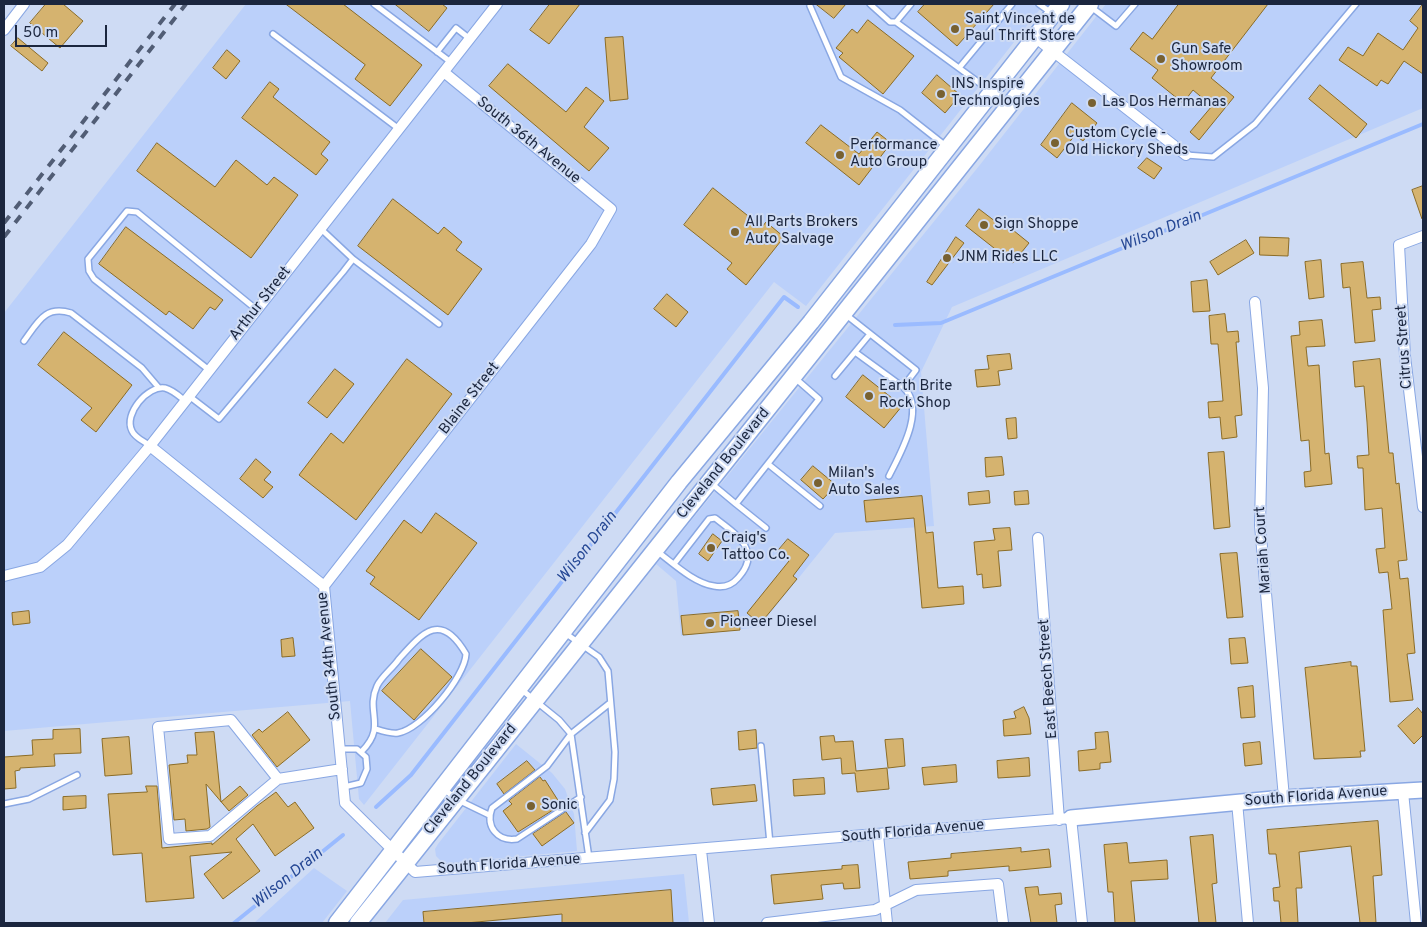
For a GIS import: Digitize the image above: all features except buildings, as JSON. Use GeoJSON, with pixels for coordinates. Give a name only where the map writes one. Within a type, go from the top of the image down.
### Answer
{"type":"FeatureCollection","features":[{"type":"Feature","properties":{"kind":"main road","name":"Cleveland Boulevard"},"geometry":{"type":"LineString","coordinates":[[358,923],[845,314],[1090,4]]}},
{"type":"Feature","properties":{"kind":"main road","name":"Cleveland Boulevard"},"geometry":{"type":"LineString","coordinates":[[337,923],[562,630],[679,482],[949,149],[1057,9]]}},
{"type":"Feature","properties":{"kind":"street","name":"Arthur Street"},"geometry":{"type":"LineString","coordinates":[[4,576],[40,567],[67,545],[150,446],[445,73],[497,4]]}},
{"type":"Feature","properties":{"kind":"street"},"geometry":{"type":"LineString","coordinates":[[4,30],[18,6]]}},
{"type":"Feature","properties":{"kind":"street"},"geometry":{"type":"LineString","coordinates":[[1036,38],[1186,155]]}},
{"type":"Feature","properties":{"kind":"street","name":"South 36th Avenue"},"geometry":{"type":"LineString","coordinates":[[445,73],[611,209]]}},
{"type":"Feature","properties":{"kind":"street","name":"Blaine Street"},"geometry":{"type":"LineString","coordinates":[[324,586],[592,244],[611,209]]}},
{"type":"Feature","properties":{"kind":"street","name":"Citrus Street"},"geometry":{"type":"LineString","coordinates":[[1423,236],[1399,246],[1405,356],[1423,507]]}},
{"type":"Feature","properties":{"kind":"street","name":"Mariah Court"},"geometry":{"type":"LineString","coordinates":[[1255,302],[1263,388],[1260,525],[1284,798]]}},
{"type":"Feature","properties":{"kind":"street","name":"South 34th Avenue"},"geometry":{"type":"LineString","coordinates":[[150,446],[324,586],[345,803],[405,862]]}},
{"type":"Feature","properties":{"kind":"street","name":"East Beech Street"},"geometry":{"type":"LineString","coordinates":[[1038,538],[1065,819],[1082,923]]}},
{"type":"Feature","properties":{"kind":"street"},"geometry":{"type":"LineString","coordinates":[[278,779],[231,720],[158,727],[169,839],[210,836],[278,779],[342,769]]}},
{"type":"Feature","properties":{"kind":"street","name":"South Florida Avenue"},"geometry":{"type":"LineString","coordinates":[[405,862],[415,872],[878,835],[1284,798],[1423,790]]}},
{"type":"Feature","properties":{"kind":"street"},"geometry":{"type":"LineString","coordinates":[[1403,792],[1416,923]]}},
{"type":"Feature","properties":{"kind":"street"},"geometry":{"type":"LineString","coordinates":[[1237,802],[1248,923]]}},
{"type":"Feature","properties":{"kind":"street"},"geometry":{"type":"LineString","coordinates":[[878,835],[887,923]]}},
{"type":"Feature","properties":{"kind":"street"},"geometry":{"type":"LineString","coordinates":[[701,850],[709,923]]}},
{"type":"Feature","properties":{"kind":"street"},"geometry":{"type":"LineString","coordinates":[[767,923],[875,910],[916,890],[998,884],[1003,923]]}},
{"type":"Feature","properties":{"kind":"lane"},"geometry":{"type":"LineString","coordinates":[[374,4],[452,64]]}},
{"type":"Feature","properties":{"kind":"lane"},"geometry":{"type":"LineString","coordinates":[[870,4],[890,22],[896,22],[993,93]]}},
{"type":"Feature","properties":{"kind":"lane"},"geometry":{"type":"LineString","coordinates":[[896,22],[911,4]]}},
{"type":"Feature","properties":{"kind":"lane"},"geometry":{"type":"LineString","coordinates":[[959,68],[1012,4]]}},
{"type":"Feature","properties":{"kind":"lane"},"geometry":{"type":"LineString","coordinates":[[1039,4],[1057,9]]}},
{"type":"Feature","properties":{"kind":"lane"},"geometry":{"type":"LineString","coordinates":[[1090,4],[1116,26],[1135,4]]}},
{"type":"Feature","properties":{"kind":"lane"},"geometry":{"type":"LineString","coordinates":[[1186,155],[1213,157],[1255,124],[1356,4]]}},
{"type":"Feature","properties":{"kind":"lane"},"geometry":{"type":"LineString","coordinates":[[810,6],[841,77],[900,110],[949,149]]}},
{"type":"Feature","properties":{"kind":"lane"},"geometry":{"type":"LineString","coordinates":[[437,52],[456,28],[470,39]]}},
{"type":"Feature","properties":{"kind":"lane"},"geometry":{"type":"LineString","coordinates":[[273,34],[400,129]]}},
{"type":"Feature","properties":{"kind":"lane"},"geometry":{"type":"LineString","coordinates":[[209,370],[94,279],[89,271],[88,259],[119,218],[127,211],[137,212],[257,310]]}},
{"type":"Feature","properties":{"kind":"lane"},"geometry":{"type":"LineString","coordinates":[[321,229],[353,259],[439,324]]}},
{"type":"Feature","properties":{"kind":"lane"},"geometry":{"type":"LineString","coordinates":[[150,446],[132,432],[130,421],[134,409],[147,394],[159,388],[171,390],[219,419],[353,259]]}},
{"type":"Feature","properties":{"kind":"lane"},"geometry":{"type":"LineString","coordinates":[[24,341],[40,319],[48,312],[60,310],[71,313],[142,368],[159,388]]}},
{"type":"Feature","properties":{"kind":"lane"},"geometry":{"type":"LineString","coordinates":[[845,314],[916,370],[903,388]]}},
{"type":"Feature","properties":{"kind":"lane"},"geometry":{"type":"LineString","coordinates":[[834,376],[870,334]]}},
{"type":"Feature","properties":{"kind":"lane"},"geometry":{"type":"LineString","coordinates":[[855,352],[909,393],[912,400],[910,434],[889,476]]}},
{"type":"Feature","properties":{"kind":"lane"},"geometry":{"type":"LineString","coordinates":[[736,504],[819,399],[794,377]]}},
{"type":"Feature","properties":{"kind":"lane"},"geometry":{"type":"LineString","coordinates":[[768,464],[820,506]]}},
{"type":"Feature","properties":{"kind":"lane"},"geometry":{"type":"LineString","coordinates":[[710,482],[766,528]]}},
{"type":"Feature","properties":{"kind":"lane"},"geometry":{"type":"LineString","coordinates":[[656,550],[674,564],[711,586],[723,588],[734,583],[746,570],[750,559],[745,545],[715,518],[709,519],[674,564]]}},
{"type":"Feature","properties":{"kind":"lane"},"geometry":{"type":"LineString","coordinates":[[362,751],[371,742],[376,729],[373,699],[377,685],[419,637],[433,630],[446,632],[466,654],[463,668],[455,681],[418,724],[396,734],[376,729]]}},
{"type":"Feature","properties":{"kind":"lane"},"geometry":{"type":"LineString","coordinates":[[562,630],[599,657],[608,672],[614,779],[610,800],[585,833]]}},
{"type":"Feature","properties":{"kind":"lane"},"geometry":{"type":"LineString","coordinates":[[518,687],[536,700],[570,734],[589,859]]}},
{"type":"Feature","properties":{"kind":"lane"},"geometry":{"type":"LineString","coordinates":[[580,797],[517,840],[508,841],[500,838],[490,825],[489,815],[492,808],[547,766],[570,734],[610,703]]}},
{"type":"Feature","properties":{"kind":"lane"},"geometry":{"type":"LineString","coordinates":[[761,746],[770,844]]}},
{"type":"Feature","properties":{"kind":"lane"},"geometry":{"type":"LineString","coordinates":[[340,749],[351,748],[362,751],[366,757],[365,777],[361,782],[343,787]]}},
{"type":"Feature","properties":{"kind":"lane"},"geometry":{"type":"LineString","coordinates":[[4,804],[29,799],[77,775]]}},
{"type":"Feature","properties":{"kind":"lane"},"geometry":{"type":"LineString","coordinates":[[442,787],[456,799],[489,815]]}},
{"type":"Feature","properties":{"kind":"shaded area"},"geometry":{"type":"Polygon","coordinates":[[[246,4],[1044,4],[806,306],[774,282],[364,805],[359,799],[350,701],[4,731],[4,313],[246,4]]]}},
{"type":"Feature","properties":{"kind":"shaded area"},"geometry":{"type":"Polygon","coordinates":[[[1106,4],[1423,4],[1423,108],[952,307],[921,372],[934,526],[835,533],[759,627],[681,636],[676,581],[656,564],[979,166],[1106,4]]]}},
{"type":"Feature","properties":{"kind":"shaded area"},"geometry":{"type":"Polygon","coordinates":[[[516,744],[552,773],[565,789],[574,814],[577,851],[448,863],[441,861],[436,856],[435,849],[438,844],[516,744]]]}},
{"type":"Feature","properties":{"kind":"shaded area"},"geometry":{"type":"Polygon","coordinates":[[[314,868],[347,891],[322,923],[254,923],[314,868]]]}},
{"type":"Feature","properties":{"kind":"shaded area"},"geometry":{"type":"Polygon","coordinates":[[[684,874],[689,923],[385,923],[403,900],[684,874]]]}},
{"type":"Feature","properties":{"kind":"waterway","name":"Wilson Drain"},"geometry":{"type":"LineString","coordinates":[[895,325],[941,323],[1423,124]]}},
{"type":"Feature","properties":{"kind":"waterway","name":"Wilson Drain"},"geometry":{"type":"LineString","coordinates":[[376,807],[411,775],[784,297],[798,307]]}},
{"type":"Feature","properties":{"kind":"waterway","name":"Wilson Drain"},"geometry":{"type":"LineString","coordinates":[[234,923],[343,835]]}},
{"type":"Feature","properties":{"kind":"railway"},"geometry":{"type":"LineString","coordinates":[[4,223],[175,4]]}},
{"type":"Feature","properties":{"kind":"railway"},"geometry":{"type":"LineString","coordinates":[[4,237],[186,4]]}},
{"type":"Feature","properties":{"kind":"place","name":"Saint Vincent de Paul Thrift Store"},"geometry":{"type":"Point","coordinates":[955,29]}},
{"type":"Feature","properties":{"kind":"place","name":"Gun Safe Showroom"},"geometry":{"type":"Point","coordinates":[1161,59]}},
{"type":"Feature","properties":{"kind":"place","name":"INS Inspire Technologies"},"geometry":{"type":"Point","coordinates":[941,94]}},
{"type":"Feature","properties":{"kind":"place","name":"Las Dos Hermanas"},"geometry":{"type":"Point","coordinates":[1092,103]}},
{"type":"Feature","properties":{"kind":"place","name":"Custom Cycle - Old Hickory Sheds"},"geometry":{"type":"Point","coordinates":[1055,143]}},
{"type":"Feature","properties":{"kind":"place","name":"Performance Auto Group"},"geometry":{"type":"Point","coordinates":[840,155]}},
{"type":"Feature","properties":{"kind":"place","name":"Sign Shoppe"},"geometry":{"type":"Point","coordinates":[984,225]}},
{"type":"Feature","properties":{"kind":"place","name":"All Parts Brokers Auto Salvage"},"geometry":{"type":"Point","coordinates":[735,232]}},
{"type":"Feature","properties":{"kind":"place","name":"JNM Rides LLC"},"geometry":{"type":"Point","coordinates":[947,258]}},
{"type":"Feature","properties":{"kind":"place","name":"Earth Brite Rock Shop"},"geometry":{"type":"Point","coordinates":[869,396]}},
{"type":"Feature","properties":{"kind":"place","name":"Milan's Auto Sales"},"geometry":{"type":"Point","coordinates":[818,483]}},
{"type":"Feature","properties":{"kind":"place","name":"Craig's Tattoo Co."},"geometry":{"type":"Point","coordinates":[711,548]}},
{"type":"Feature","properties":{"kind":"place","name":"Pioneer Diesel"},"geometry":{"type":"Point","coordinates":[710,623]}},
{"type":"Feature","properties":{"kind":"place","name":"Sonic"},"geometry":{"type":"Point","coordinates":[531,806]}}]}
